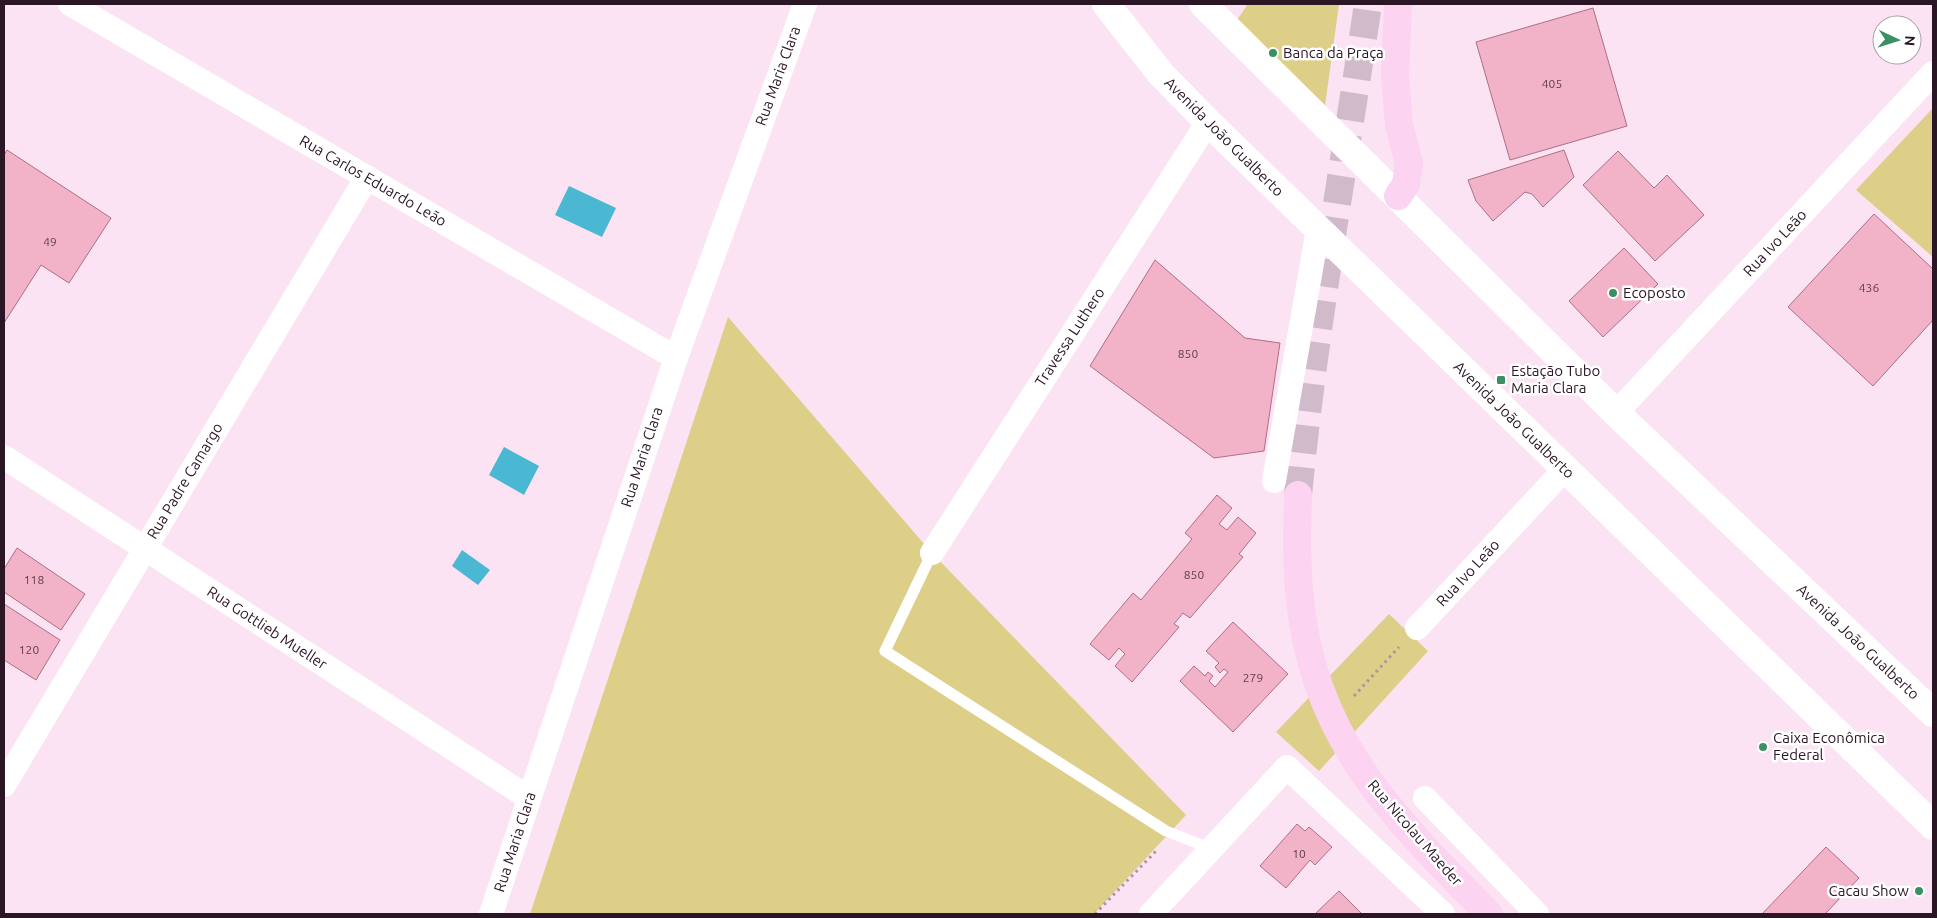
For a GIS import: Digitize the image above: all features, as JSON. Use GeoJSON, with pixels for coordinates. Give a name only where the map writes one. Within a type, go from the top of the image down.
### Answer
{"type":"FeatureCollection","features":[{"type":"Feature","properties":{"kind":"main road"},"geometry":{"type":"LineString","coordinates":[[1398,4],[1395,75],[1399,125],[1409,164],[1406,184],[1398,196]]}},
{"type":"Feature","properties":{"kind":"main road","name":"Rua Nicolau Maeder"},"geometry":{"type":"LineString","coordinates":[[1298,495],[1297,551],[1304,630],[1314,670],[1332,720],[1351,755],[1383,800],[1426,850],[1489,914]]}},
{"type":"Feature","properties":{"kind":"street","name":"Rua Carlos Eduardo Leão"},"geometry":{"type":"LineString","coordinates":[[70,4],[676,358]]}},
{"type":"Feature","properties":{"kind":"street","name":"Rua Maria Clara"},"geometry":{"type":"LineString","coordinates":[[490,914],[676,358],[805,4]]}},
{"type":"Feature","properties":{"kind":"street","name":"Avenida João Gualberto"},"geometry":{"type":"LineString","coordinates":[[1106,4],[1161,74],[1208,122],[1933,826]]}},
{"type":"Feature","properties":{"kind":"street","name":"Avenida João Gualberto"},"geometry":{"type":"LineString","coordinates":[[1203,4],[1616,413],[1933,713]]}},
{"type":"Feature","properties":{"kind":"street","name":"Rua Ivo Leão"},"geometry":{"type":"LineString","coordinates":[[1616,413],[1933,73]]}},
{"type":"Feature","properties":{"kind":"street","name":"Travessa Luthero"},"geometry":{"type":"LineString","coordinates":[[932,553],[1208,122]]}},
{"type":"Feature","properties":{"kind":"street","name":"Rua Padre Camargo"},"geometry":{"type":"LineString","coordinates":[[4,784],[367,177]]}},
{"type":"Feature","properties":{"kind":"street"},"geometry":{"type":"LineString","coordinates":[[1274,481],[1318,230]]}},
{"type":"Feature","properties":{"kind":"street","name":"Rua Gottlieb Mueller"},"geometry":{"type":"LineString","coordinates":[[4,457],[529,798]]}},
{"type":"Feature","properties":{"kind":"street","name":"Rua Ivo Leão"},"geometry":{"type":"LineString","coordinates":[[1417,628],[1565,469]]}},
{"type":"Feature","properties":{"kind":"street"},"geometry":{"type":"LineString","coordinates":[[1150,914],[1287,767],[1443,914]]}},
{"type":"Feature","properties":{"kind":"street"},"geometry":{"type":"LineString","coordinates":[[1426,798],[1537,914]]}},
{"type":"Feature","properties":{"kind":"lane"},"geometry":{"type":"LineString","coordinates":[[932,553],[885,651],[1173,834],[1212,849]]}},
{"type":"Feature","properties":{"kind":"path"},"geometry":{"type":"LineString","coordinates":[[1372,677],[1417,628]]}},
{"type":"Feature","properties":{"kind":"path"},"geometry":{"type":"LineString","coordinates":[[1095,914],[1173,834]]}},
{"type":"Feature","properties":{"kind":"shaded area"},"geometry":{"type":"Polygon","coordinates":[[[1248,4],[1339,4],[1324,113],[1237,20],[1248,4]]]}},
{"type":"Feature","properties":{"kind":"shaded area"},"geometry":{"type":"Polygon","coordinates":[[[1933,108],[1933,257],[1856,190],[1933,108]]]}},
{"type":"Feature","properties":{"kind":"shaded area"},"geometry":{"type":"Polygon","coordinates":[[[728,317],[932,553],[1186,815],[1094,914],[530,914],[728,317]]]}},
{"type":"Feature","properties":{"kind":"shaded area"},"geometry":{"type":"Polygon","coordinates":[[[1389,614],[1428,651],[1319,771],[1276,732],[1389,614]]]}},
{"type":"Feature","properties":{"kind":"water"},"geometry":{"type":"Polygon","coordinates":[[[569,186],[616,208],[602,237],[555,215],[569,186]]]}},
{"type":"Feature","properties":{"kind":"water"},"geometry":{"type":"Polygon","coordinates":[[[504,447],[539,466],[524,495],[489,475],[504,447]]]}},
{"type":"Feature","properties":{"kind":"water"},"geometry":{"type":"Polygon","coordinates":[[[462,550],[490,570],[478,585],[452,566],[462,550]]]}},
{"type":"Feature","properties":{"kind":"building"},"geometry":{"type":"Polygon","coordinates":[[[1593,8],[1627,126],[1510,160],[1476,42],[1593,8]]]}},
{"type":"Feature","properties":{"kind":"building"},"geometry":{"type":"Polygon","coordinates":[[[7,150],[111,218],[69,283],[41,265],[4,323],[4,155],[7,150]]]}},
{"type":"Feature","properties":{"kind":"building"},"geometry":{"type":"Polygon","coordinates":[[[1564,150],[1574,177],[1543,207],[1532,194],[1525,192],[1493,221],[1476,201],[1468,180],[1564,150]]]}},
{"type":"Feature","properties":{"kind":"building"},"geometry":{"type":"Polygon","coordinates":[[[1618,151],[1654,188],[1667,175],[1704,215],[1655,261],[1583,185],[1618,151]]]}},
{"type":"Feature","properties":{"kind":"building"},"geometry":{"type":"Polygon","coordinates":[[[1874,214],[1933,269],[1933,320],[1873,386],[1788,307],[1874,214]]]}},
{"type":"Feature","properties":{"kind":"building","name":"Ecoposto"},"geometry":{"type":"Polygon","coordinates":[[[1624,248],[1658,284],[1603,337],[1569,301],[1624,248]]]}},
{"type":"Feature","properties":{"kind":"building"},"geometry":{"type":"Polygon","coordinates":[[[1155,260],[1245,338],[1280,343],[1264,451],[1214,458],[1090,366],[1155,260]]]}},
{"type":"Feature","properties":{"kind":"building"},"geometry":{"type":"Polygon","coordinates":[[[1217,495],[1232,508],[1219,524],[1227,530],[1238,517],[1256,533],[1239,554],[1243,557],[1190,618],[1183,613],[1174,624],[1179,627],[1132,682],[1115,666],[1125,654],[1119,648],[1109,660],[1090,644],[1133,593],[1141,600],[1192,539],[1185,533],[1217,495]]]}},
{"type":"Feature","properties":{"kind":"building"},"geometry":{"type":"Polygon","coordinates":[[[17,548],[85,594],[61,630],[4,592],[4,569],[17,548]]]}},
{"type":"Feature","properties":{"kind":"building"},"geometry":{"type":"Polygon","coordinates":[[[4,604],[60,640],[36,680],[4,660],[4,604]]]}},
{"type":"Feature","properties":{"kind":"building"},"geometry":{"type":"Polygon","coordinates":[[[1233,622],[1288,674],[1233,732],[1180,681],[1194,666],[1205,676],[1208,672],[1213,676],[1209,681],[1215,687],[1228,672],[1224,669],[1220,673],[1215,667],[1219,663],[1206,651],[1233,622]]]}},
{"type":"Feature","properties":{"kind":"building"},"geometry":{"type":"Polygon","coordinates":[[[1297,824],[1305,831],[1309,827],[1332,847],[1315,865],[1310,860],[1286,888],[1260,866],[1297,824]]]}},
{"type":"Feature","properties":{"kind":"building"},"geometry":{"type":"Polygon","coordinates":[[[1826,847],[1859,878],[1825,914],[1762,914],[1826,847]]]}},
{"type":"Feature","properties":{"kind":"building"},"geometry":{"type":"Polygon","coordinates":[[[1339,891],[1362,914],[1315,914],[1339,891]]]}},
{"type":"Feature","properties":{"kind":"tunnel"},"geometry":{"type":"LineString","coordinates":[[1298,495],[1312,372],[1368,4]]}},
{"type":"Feature","properties":{"kind":"place","name":"Banca da Praça"},"geometry":{"type":"Point","coordinates":[1273,53]}},
{"type":"Feature","properties":{"kind":"place","name":"Ecoposto"},"geometry":{"type":"Point","coordinates":[1613,293]}},
{"type":"Feature","properties":{"kind":"place","name":"Estação Tubo Maria Clara"},"geometry":{"type":"Point","coordinates":[1501,380]}},
{"type":"Feature","properties":{"kind":"place","name":"Caixa Econômica Federal"},"geometry":{"type":"Point","coordinates":[1763,747]}},
{"type":"Feature","properties":{"kind":"place","name":"Cacau Show"},"geometry":{"type":"Point","coordinates":[1919,891]}}]}
